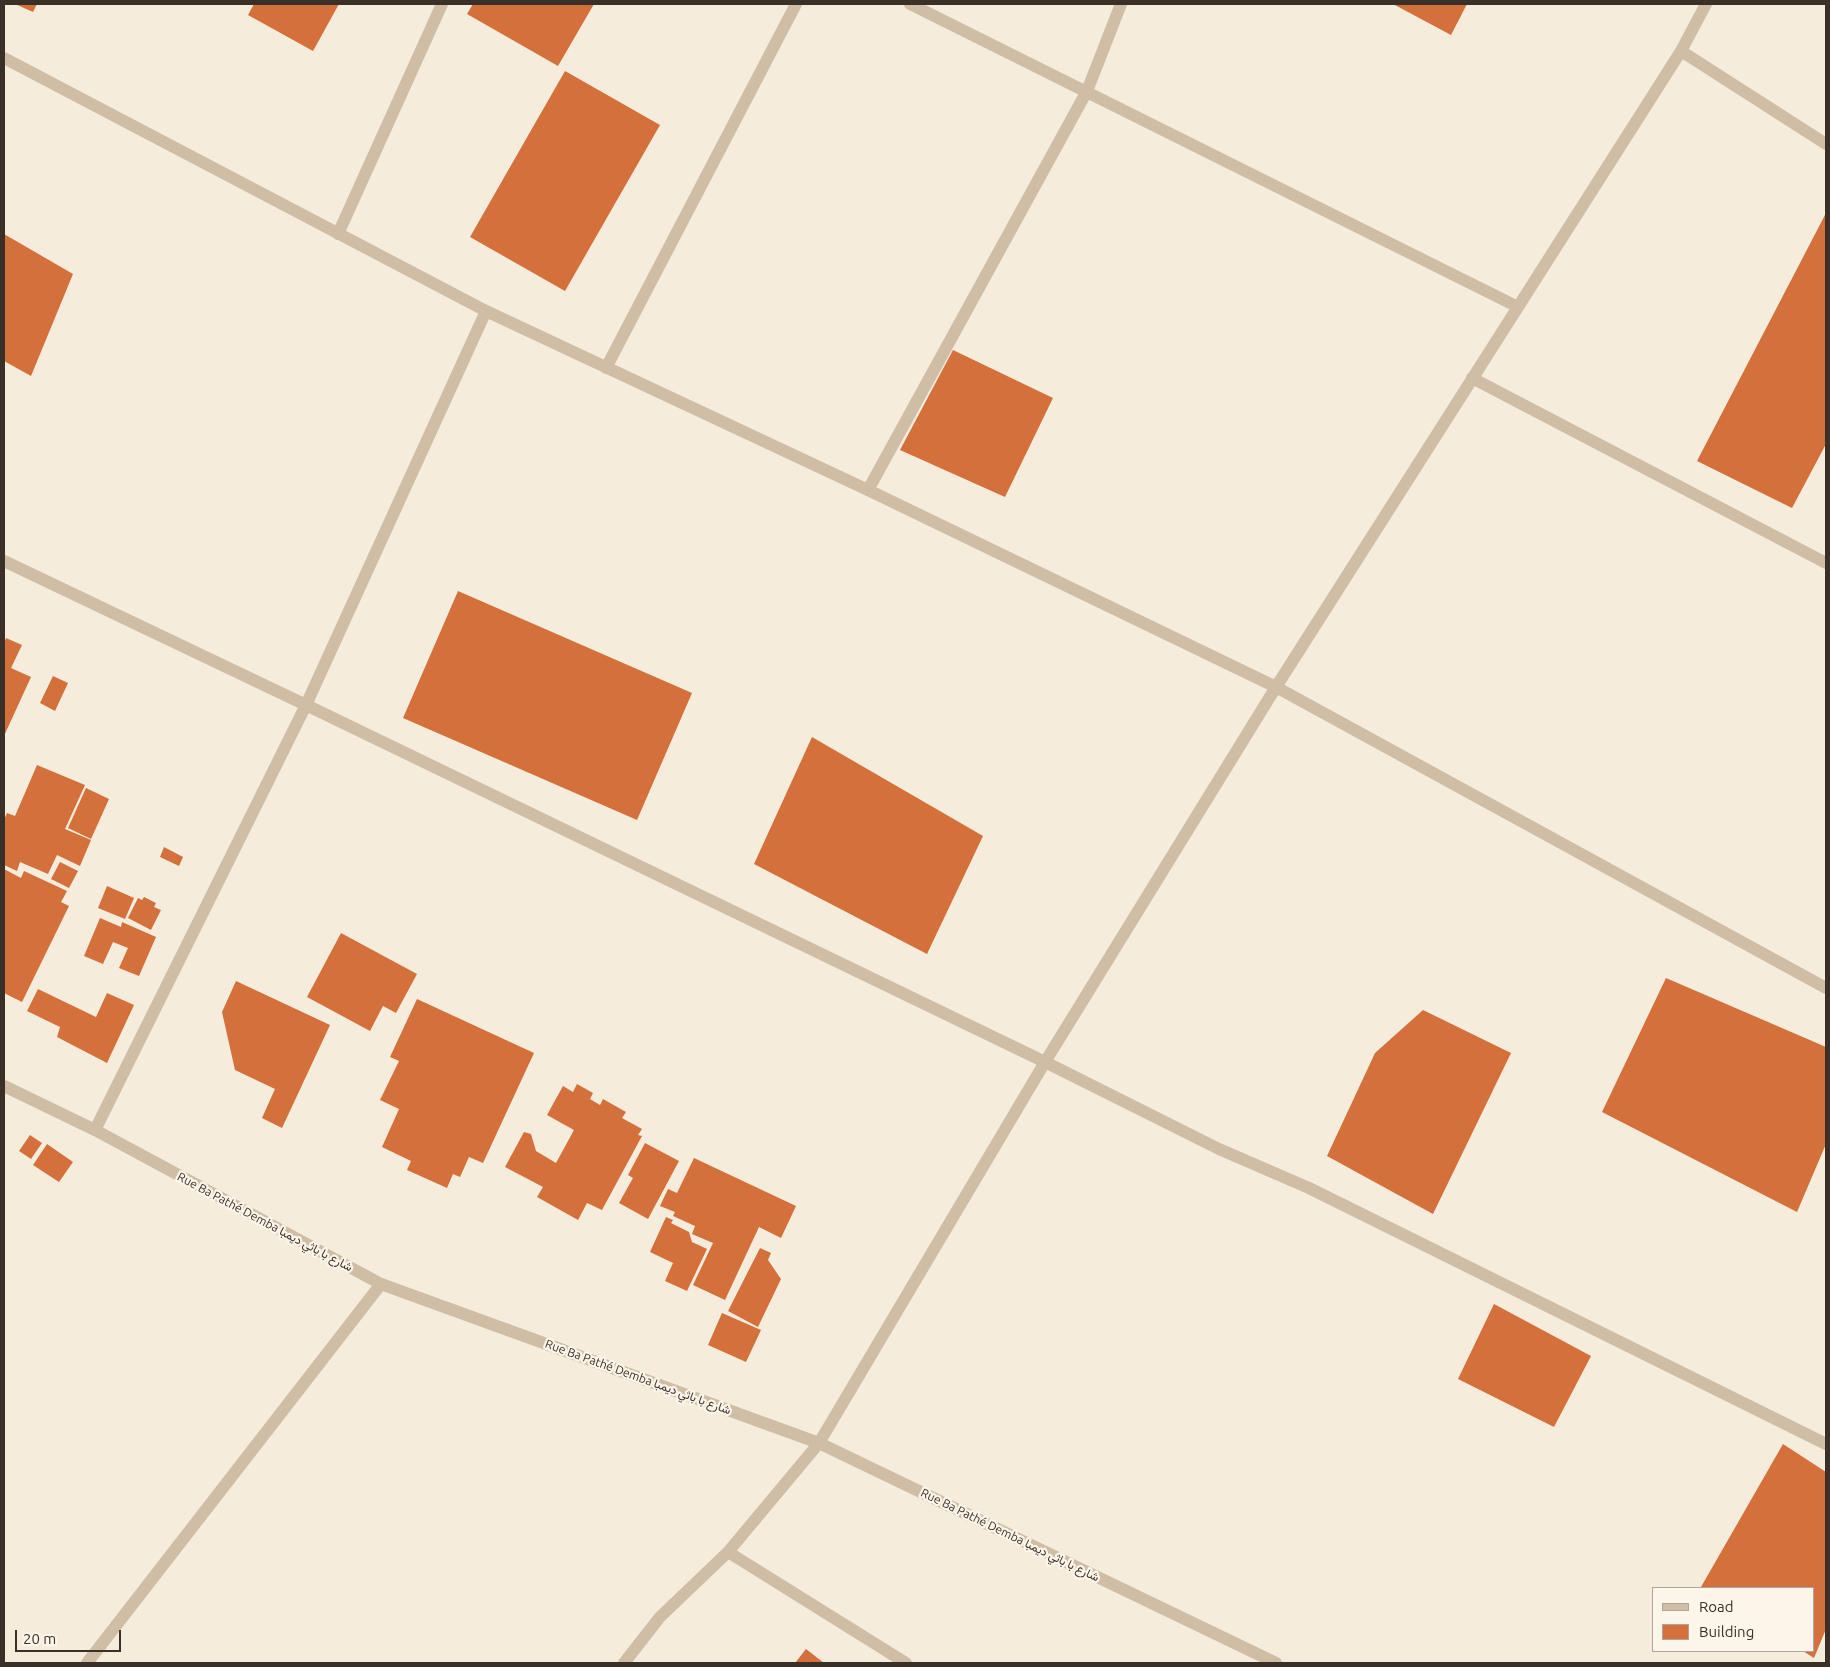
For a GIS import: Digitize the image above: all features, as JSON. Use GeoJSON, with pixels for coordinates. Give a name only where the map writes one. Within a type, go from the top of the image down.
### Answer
{"type":"FeatureCollection","features":[{"type":"Feature","properties":{"kind":"street"},"geometry":{"type":"LineString","coordinates":[[338,234],[442,4]]}},
{"type":"Feature","properties":{"kind":"street"},"geometry":{"type":"LineString","coordinates":[[606,368],[796,4]]}},
{"type":"Feature","properties":{"kind":"street"},"geometry":{"type":"LineString","coordinates":[[910,4],[1518,307]]}},
{"type":"Feature","properties":{"kind":"street"},"geometry":{"type":"LineString","coordinates":[[868,490],[1087,91],[1121,4]]}},
{"type":"Feature","properties":{"kind":"street"},"geometry":{"type":"LineString","coordinates":[[624,1663],[660,1617],[728,1552],[819,1443],[1045,1062],[1276,687],[1681,51],[1706,4]]}},
{"type":"Feature","properties":{"kind":"street"},"geometry":{"type":"LineString","coordinates":[[1681,51],[1826,144]]}},
{"type":"Feature","properties":{"kind":"street"},"geometry":{"type":"LineString","coordinates":[[4,58],[486,312],[868,490],[1276,687],[1826,988]]}},
{"type":"Feature","properties":{"kind":"street"},"geometry":{"type":"LineString","coordinates":[[95,1130],[306,705],[486,312]]}},
{"type":"Feature","properties":{"kind":"street"},"geometry":{"type":"LineString","coordinates":[[1472,378],[1826,563]]}},
{"type":"Feature","properties":{"kind":"street"},"geometry":{"type":"LineString","coordinates":[[4,561],[1045,1062],[1219,1149],[1309,1188],[1826,1444]]}},
{"type":"Feature","properties":{"kind":"street","name":"Rue Ba Pathé Demba شارع با باثي ديمبا"},"geometry":{"type":"LineString","coordinates":[[4,1086],[95,1130],[381,1284],[819,1443],[1276,1663]]}},
{"type":"Feature","properties":{"kind":"street"},"geometry":{"type":"LineString","coordinates":[[88,1663],[381,1284]]}},
{"type":"Feature","properties":{"kind":"street"},"geometry":{"type":"LineString","coordinates":[[728,1552],[906,1663]]}},
{"type":"Feature","properties":{"kind":"building"},"geometry":{"type":"Polygon","coordinates":[[[15,4],[37,4],[33,12],[15,4]]]}},
{"type":"Feature","properties":{"kind":"building"},"geometry":{"type":"Polygon","coordinates":[[[254,4],[339,4],[313,51],[248,15],[254,4]]]}},
{"type":"Feature","properties":{"kind":"building"},"geometry":{"type":"Polygon","coordinates":[[[473,4],[594,4],[558,66],[467,14],[473,4]]]}},
{"type":"Feature","properties":{"kind":"building"},"geometry":{"type":"Polygon","coordinates":[[[1393,4],[1467,4],[1451,35],[1393,4]]]}},
{"type":"Feature","properties":{"kind":"building"},"geometry":{"type":"Polygon","coordinates":[[[565,71],[660,125],[565,291],[470,237],[565,71]]]}},
{"type":"Feature","properties":{"kind":"building"},"geometry":{"type":"Polygon","coordinates":[[[1826,213],[1826,444],[1792,508],[1697,461],[1826,213]]]}},
{"type":"Feature","properties":{"kind":"building"},"geometry":{"type":"Polygon","coordinates":[[[4,234],[73,274],[31,376],[4,361],[4,234]]]}},
{"type":"Feature","properties":{"kind":"building"},"geometry":{"type":"Polygon","coordinates":[[[953,350],[1053,398],[1005,497],[900,450],[953,350]]]}},
{"type":"Feature","properties":{"kind":"building"},"geometry":{"type":"Polygon","coordinates":[[[458,591],[692,693],[637,820],[403,718],[458,591]]]}},
{"type":"Feature","properties":{"kind":"building"},"geometry":{"type":"Polygon","coordinates":[[[6,638],[22,645],[11,668],[31,677],[4,736],[4,644],[6,638]]]}},
{"type":"Feature","properties":{"kind":"building"},"geometry":{"type":"Polygon","coordinates":[[[53,676],[68,683],[55,711],[40,703],[53,676]]]}},
{"type":"Feature","properties":{"kind":"building"},"geometry":{"type":"Polygon","coordinates":[[[812,737],[983,836],[927,954],[754,864],[812,737]]]}},
{"type":"Feature","properties":{"kind":"building"},"geometry":{"type":"Polygon","coordinates":[[[37,765],[85,785],[65,829],[91,840],[80,866],[57,855],[48,874],[20,862],[17,871],[4,865],[4,820],[7,813],[15,816],[37,765]]]}},
{"type":"Feature","properties":{"kind":"building"},"geometry":{"type":"Polygon","coordinates":[[[86,788],[109,799],[91,839],[68,828],[86,788]]]}},
{"type":"Feature","properties":{"kind":"building"},"geometry":{"type":"Polygon","coordinates":[[[164,847],[183,857],[179,866],[160,857],[164,847]]]}},
{"type":"Feature","properties":{"kind":"building"},"geometry":{"type":"Polygon","coordinates":[[[60,862],[78,871],[69,888],[51,879],[60,862]]]}},
{"type":"Feature","properties":{"kind":"building"},"geometry":{"type":"Polygon","coordinates":[[[4,869],[21,878],[24,871],[67,891],[61,902],[69,906],[22,1002],[4,993],[4,869]]]}},
{"type":"Feature","properties":{"kind":"building"},"geometry":{"type":"Polygon","coordinates":[[[107,886],[134,898],[125,919],[98,908],[107,886]]]}},
{"type":"Feature","properties":{"kind":"building"},"geometry":{"type":"Polygon","coordinates":[[[144,897],[156,903],[154,907],[161,910],[151,930],[128,918],[138,898],[142,900],[144,897]]]}},
{"type":"Feature","properties":{"kind":"building"},"geometry":{"type":"Polygon","coordinates":[[[100,918],[121,927],[122,922],[156,937],[139,976],[119,968],[128,948],[113,942],[103,964],[84,956],[100,918]]]}},
{"type":"Feature","properties":{"kind":"building"},"geometry":{"type":"Polygon","coordinates":[[[341,933],[417,974],[396,1013],[383,1006],[370,1031],[307,997],[341,933]]]}},
{"type":"Feature","properties":{"kind":"building"},"geometry":{"type":"Polygon","coordinates":[[[1666,978],[1826,1047],[1826,1144],[1797,1212],[1602,1112],[1666,978]]]}},
{"type":"Feature","properties":{"kind":"building"},"geometry":{"type":"Polygon","coordinates":[[[236,981],[330,1025],[282,1128],[262,1118],[275,1089],[235,1070],[222,1012],[236,981]]]}},
{"type":"Feature","properties":{"kind":"building"},"geometry":{"type":"Polygon","coordinates":[[[38,989],[96,1017],[107,993],[134,1005],[107,1063],[57,1037],[60,1027],[27,1011],[38,989]]]}},
{"type":"Feature","properties":{"kind":"building"},"geometry":{"type":"Polygon","coordinates":[[[417,999],[534,1053],[483,1163],[469,1157],[460,1177],[453,1174],[447,1188],[407,1170],[411,1161],[382,1147],[399,1109],[380,1100],[399,1061],[390,1057],[417,999]]]}},
{"type":"Feature","properties":{"kind":"building"},"geometry":{"type":"Polygon","coordinates":[[[1423,1010],[1511,1053],[1433,1214],[1327,1156],[1375,1053],[1423,1010]]]}},
{"type":"Feature","properties":{"kind":"building"},"geometry":{"type":"Polygon","coordinates":[[[577,1084],[593,1093],[590,1099],[600,1105],[603,1099],[626,1112],[622,1118],[642,1129],[638,1135],[642,1136],[602,1210],[587,1203],[578,1220],[537,1197],[543,1187],[505,1167],[524,1132],[531,1134],[536,1151],[556,1163],[574,1130],[547,1115],[563,1086],[573,1092],[577,1084]]]}},
{"type":"Feature","properties":{"kind":"building"},"geometry":{"type":"Polygon","coordinates":[[[30,1135],[42,1143],[31,1159],[19,1151],[30,1135]]]}},
{"type":"Feature","properties":{"kind":"building"},"geometry":{"type":"Polygon","coordinates":[[[645,1143],[679,1161],[648,1219],[619,1203],[633,1178],[628,1175],[645,1143]]]}},
{"type":"Feature","properties":{"kind":"building"},"geometry":{"type":"Polygon","coordinates":[[[47,1144],[73,1162],[59,1182],[33,1165],[47,1144]]]}},
{"type":"Feature","properties":{"kind":"building"},"geometry":{"type":"Polygon","coordinates":[[[694,1158],[796,1206],[781,1238],[759,1227],[725,1300],[693,1285],[713,1243],[692,1234],[695,1226],[673,1216],[675,1212],[660,1206],[668,1189],[677,1193],[694,1158]]]}},
{"type":"Feature","properties":{"kind":"building"},"geometry":{"type":"Polygon","coordinates":[[[666,1217],[673,1220],[671,1223],[689,1232],[692,1242],[707,1249],[687,1291],[665,1281],[673,1263],[650,1252],[666,1217]]]}},
{"type":"Feature","properties":{"kind":"building"},"geometry":{"type":"Polygon","coordinates":[[[760,1248],[771,1253],[768,1260],[781,1279],[758,1327],[728,1311],[760,1248]]]}},
{"type":"Feature","properties":{"kind":"building"},"geometry":{"type":"Polygon","coordinates":[[[1494,1304],[1591,1356],[1554,1427],[1458,1379],[1494,1304]]]}},
{"type":"Feature","properties":{"kind":"building"},"geometry":{"type":"Polygon","coordinates":[[[722,1313],[761,1330],[746,1362],[708,1345],[722,1313]]]}},
{"type":"Feature","properties":{"kind":"building"},"geometry":{"type":"Polygon","coordinates":[[[1783,1444],[1826,1472],[1826,1629],[1814,1658],[1805,1652],[1815,1652],[1815,1587],[1701,1587],[1783,1444]]]}},
{"type":"Feature","properties":{"kind":"building"},"geometry":{"type":"Polygon","coordinates":[[[806,1649],[824,1663],[795,1663],[806,1649]]]}}]}
